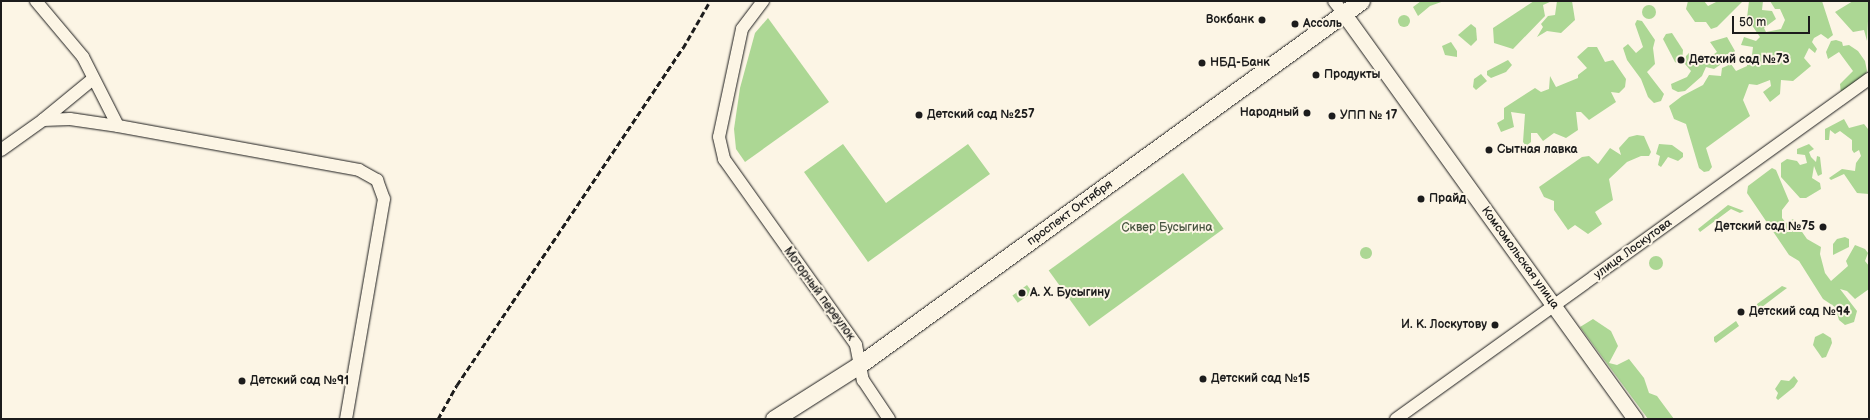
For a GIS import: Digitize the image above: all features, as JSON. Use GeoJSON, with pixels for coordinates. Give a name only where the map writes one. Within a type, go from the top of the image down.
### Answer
{"type":"FeatureCollection","features":[{"type":"Feature","properties":{"kind":"main road","name":"проспект Октября"},"geometry":{"type":"LineString","coordinates":[[774,419],[859,365],[1339,8],[1362,1]]}},
{"type":"Feature","properties":{"kind":"street"},"geometry":{"type":"LineString","coordinates":[[36,1],[83,57],[118,126]]}},
{"type":"Feature","properties":{"kind":"street","name":"Моторный переулок"},"geometry":{"type":"LineString","coordinates":[[763,1],[742,29],[719,137],[724,159],[734,176],[856,345],[859,365],[868,391],[889,419]]}},
{"type":"Feature","properties":{"kind":"street","name":"Комсомольская улица"},"geometry":{"type":"LineString","coordinates":[[1339,8],[1636,419]]}},
{"type":"Feature","properties":{"kind":"street"},"geometry":{"type":"LineString","coordinates":[[1,150],[43,120],[93,79]]}},
{"type":"Feature","properties":{"kind":"street","name":"улица Лоскутова"},"geometry":{"type":"LineString","coordinates":[[1396,419],[1869,79]]}},
{"type":"Feature","properties":{"kind":"street"},"geometry":{"type":"LineString","coordinates":[[82,89],[92,86],[99,90]]}},
{"type":"Feature","properties":{"kind":"street"},"geometry":{"type":"LineString","coordinates":[[67,99],[68,110],[77,120]]}},
{"type":"Feature","properties":{"kind":"street"},"geometry":{"type":"LineString","coordinates":[[92,122],[101,116],[105,102]]}},
{"type":"Feature","properties":{"kind":"street"},"geometry":{"type":"LineString","coordinates":[[43,120],[77,120],[118,126],[359,170],[377,180],[384,199],[346,419]]}},
{"type":"Feature","properties":{"kind":"green space"},"geometry":{"type":"Polygon","coordinates":[[[1421,1],[1444,1],[1430,6],[1418,16],[1413,7],[1421,1]]]}},
{"type":"Feature","properties":{"kind":"green space"},"geometry":{"type":"Polygon","coordinates":[[[1534,1],[1552,1],[1543,5],[1545,16],[1513,49],[1494,43],[1493,28],[1534,1]]]}},
{"type":"Feature","properties":{"kind":"green space"},"geometry":{"type":"Polygon","coordinates":[[[1557,1],[1572,1],[1575,20],[1561,33],[1547,31],[1537,37],[1543,27],[1541,24],[1548,16],[1555,15],[1557,1]]]}},
{"type":"Feature","properties":{"kind":"green space"},"geometry":{"type":"Polygon","coordinates":[[[1688,1],[1704,1],[1708,6],[1718,1],[1743,1],[1717,27],[1711,29],[1706,22],[1695,22],[1686,9],[1688,1]]]}},
{"type":"Feature","properties":{"kind":"green space"},"geometry":{"type":"Polygon","coordinates":[[[1749,1],[1763,1],[1762,10],[1772,11],[1776,19],[1764,28],[1766,32],[1781,29],[1785,20],[1780,9],[1775,9],[1770,1],[1822,1],[1833,35],[1828,39],[1821,34],[1814,38],[1812,42],[1817,49],[1815,53],[1809,48],[1804,58],[1811,66],[1793,81],[1781,80],[1780,94],[1770,102],[1763,92],[1771,86],[1770,80],[1757,85],[1749,84],[1743,100],[1750,116],[1706,148],[1712,167],[1709,171],[1704,172],[1699,168],[1686,124],[1674,119],[1669,106],[1682,96],[1703,85],[1709,75],[1721,76],[1722,68],[1731,64],[1736,71],[1747,66],[1747,59],[1752,55],[1753,47],[1741,45],[1744,37],[1756,41],[1760,37],[1747,18],[1749,1]]]}},
{"type":"Feature","properties":{"kind":"green space"},"geometry":{"type":"Polygon","coordinates":[[[1853,1],[1869,1],[1867,41],[1864,30],[1853,32],[1835,12],[1853,1]]]}},
{"type":"Feature","properties":{"kind":"green space"},"geometry":{"type":"Polygon","coordinates":[[[1649,5],[1654,7],[1656,12],[1654,17],[1649,19],[1644,17],[1642,12],[1644,7],[1649,5]]]}},
{"type":"Feature","properties":{"kind":"green space"},"geometry":{"type":"Polygon","coordinates":[[[1402,15],[1406,15],[1410,21],[1406,27],[1402,27],[1398,23],[1398,19],[1402,15]]]}},
{"type":"Feature","properties":{"kind":"green space"},"geometry":{"type":"Polygon","coordinates":[[[768,18],[829,102],[745,162],[736,149],[734,129],[740,88],[755,33],[768,18]]]}},
{"type":"Feature","properties":{"kind":"green space"},"geometry":{"type":"Polygon","coordinates":[[[1637,20],[1642,21],[1655,40],[1653,48],[1655,64],[1647,72],[1664,94],[1661,101],[1654,103],[1648,97],[1641,79],[1627,60],[1623,48],[1628,44],[1636,53],[1643,47],[1635,24],[1637,20]]]}},
{"type":"Feature","properties":{"kind":"green space"},"geometry":{"type":"Polygon","coordinates":[[[1471,24],[1476,28],[1477,40],[1471,46],[1458,35],[1471,24]]]}},
{"type":"Feature","properties":{"kind":"green space"},"geometry":{"type":"Polygon","coordinates":[[[1672,33],[1683,50],[1682,62],[1679,64],[1675,62],[1663,39],[1666,34],[1672,33]]]}},
{"type":"Feature","properties":{"kind":"green space"},"geometry":{"type":"Polygon","coordinates":[[[1727,37],[1735,51],[1730,58],[1714,69],[1706,67],[1702,76],[1685,91],[1678,92],[1672,89],[1671,84],[1687,77],[1691,71],[1685,64],[1686,56],[1689,53],[1698,65],[1717,52],[1710,42],[1727,37]]]}},
{"type":"Feature","properties":{"kind":"green space"},"geometry":{"type":"Polygon","coordinates":[[[1836,40],[1842,42],[1843,46],[1849,45],[1858,51],[1865,61],[1867,71],[1863,80],[1841,94],[1840,84],[1853,71],[1839,52],[1828,59],[1826,52],[1831,41],[1836,40]]]}},
{"type":"Feature","properties":{"kind":"green space"},"geometry":{"type":"Polygon","coordinates":[[[1451,42],[1457,51],[1457,57],[1445,55],[1442,46],[1451,42]]]}},
{"type":"Feature","properties":{"kind":"green space"},"geometry":{"type":"Polygon","coordinates":[[[1588,47],[1597,47],[1605,62],[1613,60],[1626,79],[1625,87],[1619,93],[1611,92],[1616,102],[1589,120],[1581,112],[1576,112],[1578,130],[1566,138],[1554,133],[1543,141],[1537,133],[1531,133],[1531,142],[1526,146],[1523,142],[1525,114],[1511,112],[1514,127],[1501,132],[1497,123],[1504,119],[1504,108],[1535,88],[1541,92],[1549,89],[1550,76],[1556,87],[1578,78],[1578,75],[1587,68],[1577,57],[1588,47]]]}},
{"type":"Feature","properties":{"kind":"green space"},"geometry":{"type":"Polygon","coordinates":[[[1508,60],[1512,65],[1506,72],[1491,78],[1487,75],[1487,71],[1508,60]]]}},
{"type":"Feature","properties":{"kind":"green space"},"geometry":{"type":"Polygon","coordinates":[[[1481,74],[1487,81],[1476,90],[1473,87],[1474,79],[1481,74]]]}},
{"type":"Feature","properties":{"kind":"green space"},"geometry":{"type":"Polygon","coordinates":[[[1844,119],[1849,128],[1864,124],[1868,129],[1869,194],[1857,193],[1844,174],[1831,180],[1829,178],[1842,169],[1855,171],[1856,163],[1861,156],[1859,150],[1854,153],[1852,150],[1852,140],[1840,131],[1835,134],[1830,130],[1829,140],[1825,140],[1825,129],[1844,119]]]}},
{"type":"Feature","properties":{"kind":"green space"},"geometry":{"type":"Polygon","coordinates":[[[1637,135],[1644,136],[1651,152],[1649,156],[1641,156],[1627,162],[1609,179],[1613,200],[1595,212],[1602,224],[1588,234],[1575,225],[1568,230],[1554,210],[1554,201],[1544,197],[1539,187],[1582,157],[1589,156],[1598,164],[1610,148],[1621,155],[1619,148],[1629,137],[1637,135]]]}},
{"type":"Feature","properties":{"kind":"green space"},"geometry":{"type":"Polygon","coordinates":[[[843,144],[886,203],[968,144],[990,174],[868,262],[804,172],[843,144]]]}},
{"type":"Feature","properties":{"kind":"green space"},"geometry":{"type":"Polygon","coordinates":[[[1659,144],[1672,145],[1683,153],[1683,157],[1678,161],[1668,157],[1661,167],[1658,165],[1660,156],[1656,154],[1659,144]]]}},
{"type":"Feature","properties":{"kind":"green space"},"geometry":{"type":"Polygon","coordinates":[[[1809,144],[1814,149],[1809,152],[1811,157],[1816,162],[1817,156],[1820,157],[1822,174],[1818,176],[1814,166],[1812,178],[1820,183],[1821,189],[1806,198],[1800,198],[1781,177],[1781,163],[1787,159],[1797,161],[1800,165],[1807,163],[1805,155],[1797,154],[1797,149],[1809,144]]]}},
{"type":"Feature","properties":{"kind":"green space"},"geometry":{"type":"Polygon","coordinates":[[[1772,168],[1776,170],[1789,201],[1782,210],[1782,218],[1786,223],[1793,219],[1807,239],[1821,247],[1820,254],[1825,273],[1831,281],[1848,266],[1846,261],[1855,245],[1865,249],[1868,253],[1865,261],[1869,266],[1869,289],[1855,299],[1847,291],[1840,289],[1857,311],[1854,322],[1845,325],[1839,320],[1835,307],[1823,299],[1799,261],[1789,255],[1747,193],[1748,186],[1772,168]]]}},
{"type":"Feature","properties":{"kind":"green space","name":"Сквер Бусыгина"},"geometry":{"type":"Polygon","coordinates":[[[1183,173],[1224,229],[1089,326],[1049,271],[1183,173]]]}},
{"type":"Feature","properties":{"kind":"green space"},"geometry":{"type":"Polygon","coordinates":[[[1728,205],[1744,211],[1740,213],[1731,209],[1700,232],[1698,229],[1728,205]]]}},
{"type":"Feature","properties":{"kind":"green space"},"geometry":{"type":"Polygon","coordinates":[[[1845,237],[1849,239],[1849,247],[1833,255],[1833,244],[1837,239],[1845,237]]]}},
{"type":"Feature","properties":{"kind":"green space"},"geometry":{"type":"Polygon","coordinates":[[[1364,247],[1368,247],[1372,253],[1368,259],[1364,259],[1360,255],[1360,251],[1364,247]]]}},
{"type":"Feature","properties":{"kind":"green space"},"geometry":{"type":"Polygon","coordinates":[[[1653,256],[1659,256],[1663,260],[1663,266],[1659,270],[1653,270],[1649,266],[1649,260],[1653,256]]]}},
{"type":"Feature","properties":{"kind":"green space"},"geometry":{"type":"Polygon","coordinates":[[[1027,285],[1032,292],[1018,303],[1012,296],[1027,285]]]}},
{"type":"Feature","properties":{"kind":"green space"},"geometry":{"type":"Polygon","coordinates":[[[1782,286],[1787,288],[1758,310],[1757,304],[1782,286]]]}},
{"type":"Feature","properties":{"kind":"green space"},"geometry":{"type":"Polygon","coordinates":[[[1593,319],[1611,331],[1618,346],[1609,363],[1617,365],[1629,359],[1644,378],[1649,393],[1657,396],[1674,419],[1648,419],[1580,327],[1593,319]]]}},
{"type":"Feature","properties":{"kind":"green space"},"geometry":{"type":"Polygon","coordinates":[[[1736,321],[1739,326],[1716,343],[1714,341],[1714,337],[1736,321]]]}},
{"type":"Feature","properties":{"kind":"green space"},"geometry":{"type":"Polygon","coordinates":[[[1823,333],[1831,338],[1832,343],[1826,357],[1822,358],[1813,345],[1815,337],[1823,333]]]}},
{"type":"Feature","properties":{"kind":"green space"},"geometry":{"type":"Polygon","coordinates":[[[1794,376],[1798,381],[1794,387],[1778,400],[1776,398],[1778,393],[1775,389],[1781,380],[1789,381],[1794,376]]]}},
{"type":"Feature","properties":{"kind":"railway"},"geometry":{"type":"LineString","coordinates":[[438,419],[457,385],[683,48],[710,1]]}},
{"type":"Feature","properties":{"kind":"place","name":"Вокбанк"},"geometry":{"type":"Point","coordinates":[1262,20]}},
{"type":"Feature","properties":{"kind":"place","name":"Ассоль"},"geometry":{"type":"Point","coordinates":[1295,24]}},
{"type":"Feature","properties":{"kind":"place","name":"Детский сад №73"},"geometry":{"type":"Point","coordinates":[1681,60]}},
{"type":"Feature","properties":{"kind":"place","name":"НБД-Банк"},"geometry":{"type":"Point","coordinates":[1202,63]}},
{"type":"Feature","properties":{"kind":"place","name":"Продукты"},"geometry":{"type":"Point","coordinates":[1316,75]}},
{"type":"Feature","properties":{"kind":"place","name":"Народный"},"geometry":{"type":"Point","coordinates":[1307,113]}},
{"type":"Feature","properties":{"kind":"place","name":"Детский сад №257"},"geometry":{"type":"Point","coordinates":[919,115]}},
{"type":"Feature","properties":{"kind":"place","name":"УПП № 17"},"geometry":{"type":"Point","coordinates":[1332,116]}},
{"type":"Feature","properties":{"kind":"place","name":"Сытная лавка"},"geometry":{"type":"Point","coordinates":[1489,150]}},
{"type":"Feature","properties":{"kind":"place","name":"Прайд"},"geometry":{"type":"Point","coordinates":[1421,199]}},
{"type":"Feature","properties":{"kind":"place","name":"Детский сад №75"},"geometry":{"type":"Point","coordinates":[1823,227]}},
{"type":"Feature","properties":{"kind":"place","name":"А. Х. Бусыгину"},"geometry":{"type":"Point","coordinates":[1022,293]}},
{"type":"Feature","properties":{"kind":"place","name":"Детский сад №94"},"geometry":{"type":"Point","coordinates":[1741,312]}},
{"type":"Feature","properties":{"kind":"place","name":"И. К. Лоскутову"},"geometry":{"type":"Point","coordinates":[1495,325]}},
{"type":"Feature","properties":{"kind":"place","name":"Детский сад №15"},"geometry":{"type":"Point","coordinates":[1203,379]}},
{"type":"Feature","properties":{"kind":"place","name":"Детский сад №91"},"geometry":{"type":"Point","coordinates":[242,381]}}]}
